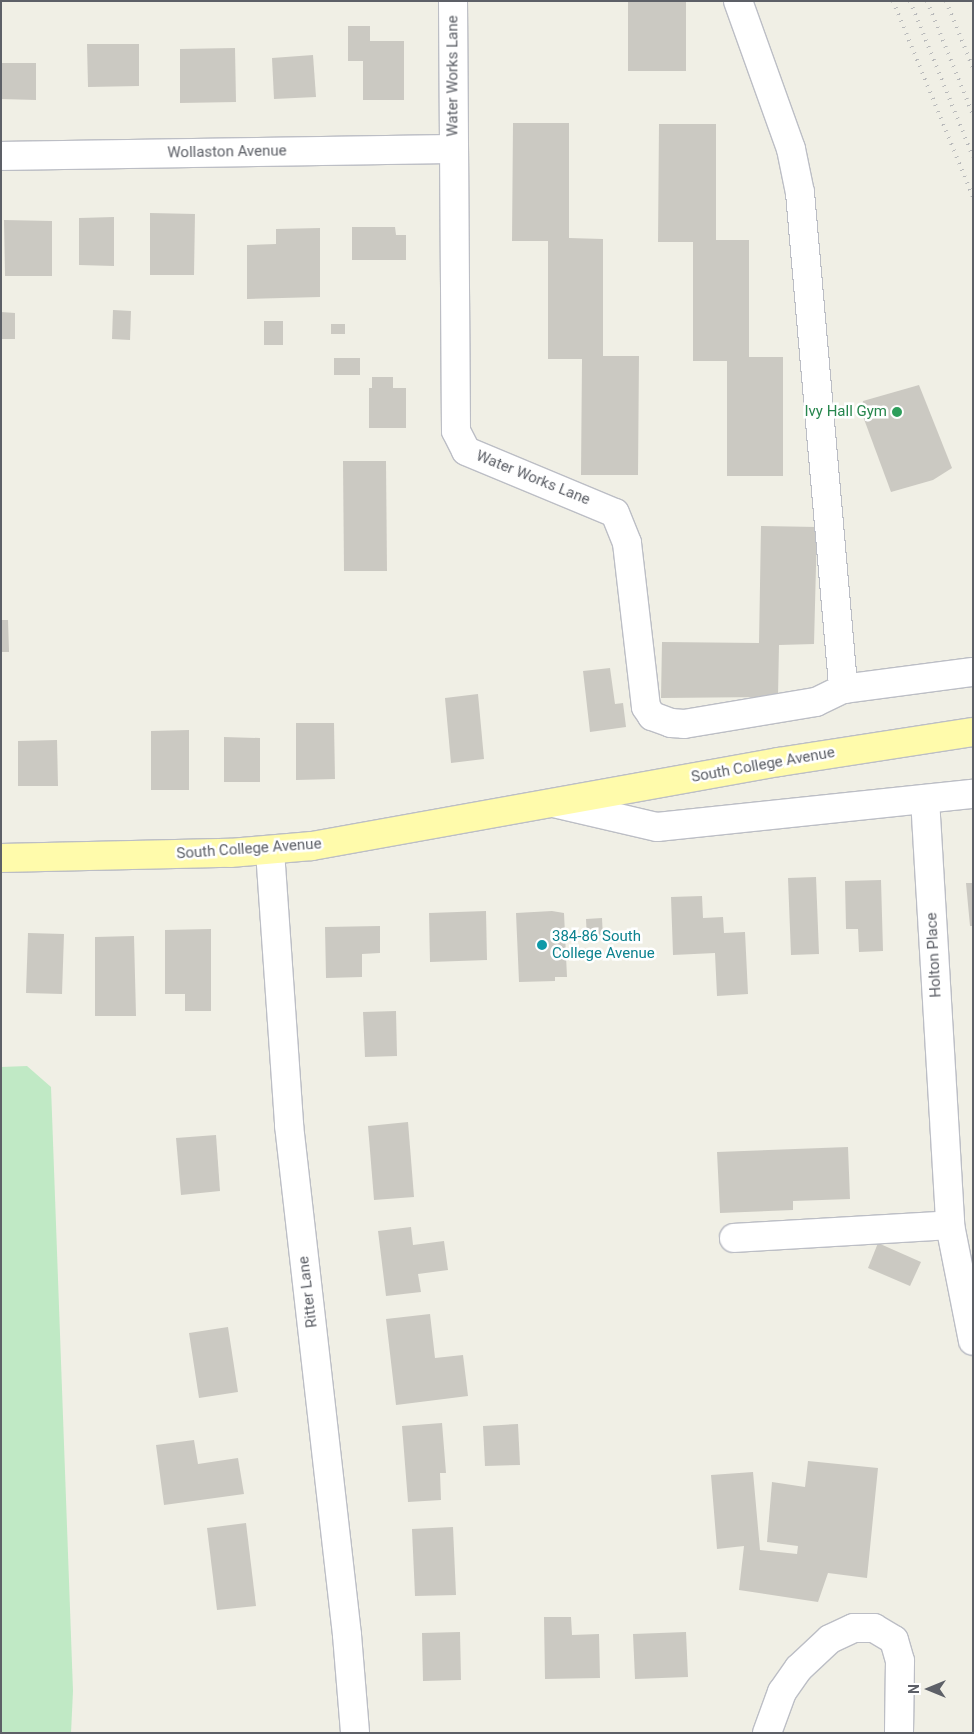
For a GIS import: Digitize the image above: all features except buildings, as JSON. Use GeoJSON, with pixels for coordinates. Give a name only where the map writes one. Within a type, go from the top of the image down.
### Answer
{"type":"FeatureCollection","features":[{"type":"Feature","properties":{"kind":"main road","name":"South College Avenue"},"geometry":{"type":"LineString","coordinates":[[1,858],[270,851],[362,839],[866,747],[973,732]]}},
{"type":"Feature","properties":{"kind":"street","name":"Water Works Lane"},"geometry":{"type":"LineString","coordinates":[[453,1],[454,419],[460,445],[486,461],[615,513],[627,543],[646,706],[652,716],[671,723],[684,724],[816,702],[843,689],[973,672]]}},
{"type":"Feature","properties":{"kind":"street"},"geometry":{"type":"LineString","coordinates":[[738,1],[791,150],[800,193],[843,689]]}},
{"type":"Feature","properties":{"kind":"street","name":"Wollaston Avenue"},"geometry":{"type":"LineString","coordinates":[[1,156],[453,150]]}},
{"type":"Feature","properties":{"kind":"street","name":"South College Avenue"},"geometry":{"type":"LineString","coordinates":[[554,804],[657,827],[973,794]]}},
{"type":"Feature","properties":{"kind":"street","name":"Holton Place"},"geometry":{"type":"LineString","coordinates":[[925,799],[950,1225],[973,1340]]}},
{"type":"Feature","properties":{"kind":"street","name":"Ritter Lane"},"geometry":{"type":"LineString","coordinates":[[270,851],[289,1125],[347,1635],[355,1733]]}},
{"type":"Feature","properties":{"kind":"street"},"geometry":{"type":"LineString","coordinates":[[734,1238],[950,1225]]}},
{"type":"Feature","properties":{"kind":"street"},"geometry":{"type":"LineString","coordinates":[[768,1733],[782,1692],[799,1668],[830,1639],[854,1628],[874,1628],[894,1640],[900,1660],[899,1733]]}},
{"type":"Feature","properties":{"kind":"street"},"geometry":{"type":"LineString","coordinates":[[355,1733],[366,1733]]}},
{"type":"Feature","properties":{"kind":"green space"},"geometry":{"type":"Polygon","coordinates":[[[27,1066],[51,1087],[73,1691],[71,1733],[1,1733],[1,1067],[27,1066]]]}},
{"type":"Feature","properties":{"kind":"railway"},"geometry":{"type":"LineString","coordinates":[[893,1],[973,197]]}},
{"type":"Feature","properties":{"kind":"railway"},"geometry":{"type":"LineString","coordinates":[[910,1],[973,157]]}},
{"type":"Feature","properties":{"kind":"railway"},"geometry":{"type":"LineString","coordinates":[[927,1],[973,115]]}},
{"type":"Feature","properties":{"kind":"railway"},"geometry":{"type":"LineString","coordinates":[[946,1],[973,68]]}},
{"type":"Feature","properties":{"kind":"place","name":"Ivy Hall Gym"},"geometry":{"type":"Point","coordinates":[897,412]}},
{"type":"Feature","properties":{"kind":"place","name":"384-86 South College Avenue"},"geometry":{"type":"Point","coordinates":[542,945]}}]}
